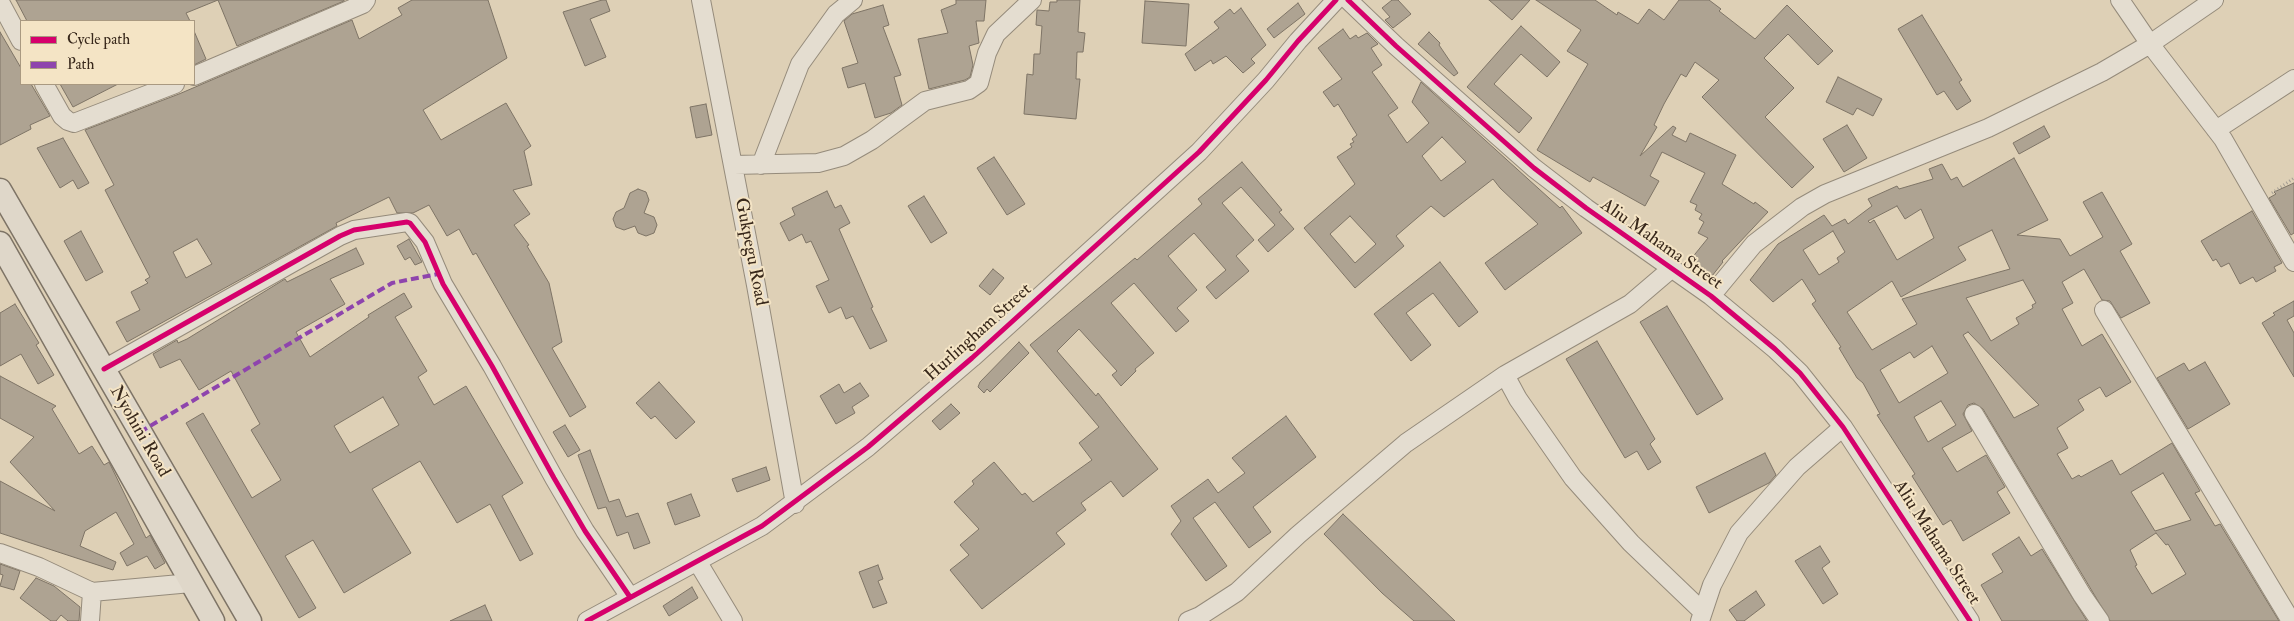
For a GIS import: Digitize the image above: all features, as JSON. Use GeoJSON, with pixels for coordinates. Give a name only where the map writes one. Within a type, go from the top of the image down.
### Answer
{"type":"FeatureCollection","features":[{"type":"Feature","properties":{"kind":"main road","name":"Nyohini Road"},"geometry":{"type":"LineString","coordinates":[[0,190],[250,621]]}},
{"type":"Feature","properties":{"kind":"main road","name":"Nyohini Road"},"geometry":{"type":"LineString","coordinates":[[1,247],[214,621]]}},
{"type":"Feature","properties":{"kind":"street"},"geometry":{"type":"LineString","coordinates":[[195,76],[363,4],[366,0]]}},
{"type":"Feature","properties":{"kind":"street","name":"Gukpegu Road"},"geometry":{"type":"LineString","coordinates":[[700,0],[734,165],[794,504]]}},
{"type":"Feature","properties":{"kind":"street"},"geometry":{"type":"LineString","coordinates":[[761,165],[800,64],[836,14],[853,0]]}},
{"type":"Feature","properties":{"kind":"street"},"geometry":{"type":"LineString","coordinates":[[734,165],[818,163],[844,156],[872,140],[925,101],[973,88],[979,82],[987,53],[996,34],[1032,0]]}},
{"type":"Feature","properties":{"kind":"street","name":"Hurlingham Street"},"geometry":{"type":"LineString","coordinates":[[587,621],[762,526],[868,447],[972,358],[1199,152],[1266,80],[1298,41],[1336,0]]}},
{"type":"Feature","properties":{"kind":"street","name":"Aliu Mahama Street"},"geometry":{"type":"LineString","coordinates":[[1348,0],[1396,46],[1534,168],[1670,269],[1711,296],[1775,348],[1800,373],[1843,427],[1970,621]]}},
{"type":"Feature","properties":{"kind":"street"},"geometry":{"type":"LineString","coordinates":[[2120,0],[2150,44],[2216,130],[2294,262]]}},
{"type":"Feature","properties":{"kind":"street"},"geometry":{"type":"LineString","coordinates":[[1711,296],[1754,244],[1802,207],[1825,194],[1988,128],[2102,72],[2150,44],[2214,0]]}},
{"type":"Feature","properties":{"kind":"street"},"geometry":{"type":"LineString","coordinates":[[0,2],[20,39]]}},
{"type":"Feature","properties":{"kind":"street"},"geometry":{"type":"LineString","coordinates":[[2216,130],[2294,79]]}},
{"type":"Feature","properties":{"kind":"street"},"geometry":{"type":"LineString","coordinates":[[45,85],[62,116],[74,123],[172,85]]}},
{"type":"Feature","properties":{"kind":"street"},"geometry":{"type":"LineString","coordinates":[[104,369],[340,236],[354,230],[410,223],[425,242],[443,284],[492,366],[585,531],[630,597]]}},
{"type":"Feature","properties":{"kind":"street"},"geometry":{"type":"LineString","coordinates":[[1188,621],[1200,616],[1237,592],[1298,535],[1406,442],[1506,375],[1630,304],[1670,269]]}},
{"type":"Feature","properties":{"kind":"street"},"geometry":{"type":"LineString","coordinates":[[2104,310],[2291,621]]}},
{"type":"Feature","properties":{"kind":"street"},"geometry":{"type":"LineString","coordinates":[[1506,375],[1518,399],[1573,478],[1631,543],[1701,616],[1726,556],[1739,533],[1797,467],[1843,427]]}},
{"type":"Feature","properties":{"kind":"street"},"geometry":{"type":"LineString","coordinates":[[1974,414],[2082,595],[2100,621]]}},
{"type":"Feature","properties":{"kind":"street"},"geometry":{"type":"LineString","coordinates":[[0,553],[31,564],[92,592],[191,583]]}},
{"type":"Feature","properties":{"kind":"street"},"geometry":{"type":"LineString","coordinates":[[697,561],[733,621]]}},
{"type":"Feature","properties":{"kind":"street"},"geometry":{"type":"LineString","coordinates":[[90,621],[92,592]]}},
{"type":"Feature","properties":{"kind":"path"},"geometry":{"type":"LineString","coordinates":[[2259,200],[2294,178]]}},
{"type":"Feature","properties":{"kind":"building"},"geometry":{"type":"Polygon","coordinates":[[[16,0],[218,0],[186,13],[190,20],[26,20],[16,0]]]}},
{"type":"Feature","properties":{"kind":"building"},"geometry":{"type":"Polygon","coordinates":[[[218,0],[344,0],[344,1],[237,46],[218,0]]]}},
{"type":"Feature","properties":{"kind":"building"},"geometry":{"type":"Polygon","coordinates":[[[412,0],[488,0],[507,58],[423,110],[441,140],[506,103],[531,146],[524,151],[532,185],[513,190],[530,214],[514,225],[529,245],[527,246],[549,283],[562,342],[552,348],[586,407],[570,417],[476,253],[473,255],[459,229],[447,236],[429,205],[413,213],[397,213],[389,197],[336,223],[337,226],[127,342],[116,322],[140,310],[131,292],[148,283],[145,280],[150,277],[105,190],[114,185],[85,130],[179,94],[352,20],[359,39],[402,15],[398,8],[412,0]],[[197,239],[173,252],[186,278],[212,264],[197,239]]]}},
{"type":"Feature","properties":{"kind":"building"},"geometry":{"type":"Polygon","coordinates":[[[606,0],[610,11],[590,19],[606,57],[585,66],[563,12],[606,0]]]}},
{"type":"Feature","properties":{"kind":"building"},"geometry":{"type":"Polygon","coordinates":[[[956,0],[986,0],[984,21],[976,21],[979,43],[969,46],[973,65],[970,77],[929,89],[918,39],[948,33],[941,10],[956,4],[956,0]]]}},
{"type":"Feature","properties":{"kind":"building"},"geometry":{"type":"Polygon","coordinates":[[[1057,0],[1080,0],[1078,32],[1085,33],[1083,52],[1077,52],[1076,79],[1080,79],[1076,119],[1024,114],[1027,74],[1033,75],[1034,54],[1040,54],[1042,26],[1036,25],[1037,10],[1049,11],[1050,2],[1057,2],[1057,0]]]}},
{"type":"Feature","properties":{"kind":"building"},"geometry":{"type":"Polygon","coordinates":[[[1392,0],[1398,0],[1411,14],[1393,28],[1385,20],[1390,17],[1382,8],[1392,0]]]}},
{"type":"Feature","properties":{"kind":"building"},"geometry":{"type":"Polygon","coordinates":[[[1489,0],[1530,0],[1512,20],[1489,0]]]}},
{"type":"Feature","properties":{"kind":"building"},"geometry":{"type":"Polygon","coordinates":[[[1536,0],[1595,0],[1617,15],[1618,12],[1638,24],[1649,9],[1664,20],[1679,0],[1709,0],[1721,9],[1719,11],[1755,39],[1787,5],[1833,51],[1818,65],[1788,34],[1764,58],[1794,88],[1765,117],[1814,167],[1792,188],[1702,97],[1719,80],[1695,62],[1686,77],[1681,74],[1664,104],[1654,125],[1657,127],[1640,156],[1673,126],[1676,128],[1672,135],[1686,142],[1690,133],[1736,155],[1722,184],[1754,204],[1755,202],[1768,212],[1722,261],[1712,276],[1691,259],[1708,238],[1698,233],[1704,222],[1699,219],[1702,214],[1695,210],[1697,205],[1690,202],[1705,173],[1662,152],[1650,176],[1659,181],[1645,206],[1593,177],[1590,182],[1537,150],[1588,64],[1567,51],[1581,30],[1536,0]]]}},
{"type":"Feature","properties":{"kind":"building"},"geometry":{"type":"Polygon","coordinates":[[[1145,1],[1189,4],[1186,46],[1142,43],[1145,1]]]}},
{"type":"Feature","properties":{"kind":"building"},"geometry":{"type":"Polygon","coordinates":[[[1298,3],[1305,14],[1274,38],[1267,29],[1298,3]]]}},
{"type":"Feature","properties":{"kind":"building"},"geometry":{"type":"Polygon","coordinates":[[[883,5],[889,25],[883,27],[901,75],[894,77],[902,105],[891,113],[875,118],[865,83],[848,88],[842,68],[858,63],[844,21],[852,14],[883,5]]]}},
{"type":"Feature","properties":{"kind":"building"},"geometry":{"type":"Polygon","coordinates":[[[1241,8],[1266,45],[1251,59],[1255,63],[1243,73],[1226,56],[1213,64],[1211,60],[1195,71],[1185,54],[1219,28],[1214,22],[1230,9],[1234,14],[1241,8]]]}},
{"type":"Feature","properties":{"kind":"building"},"geometry":{"type":"Polygon","coordinates":[[[1922,15],[1962,80],[1959,82],[1971,101],[1957,110],[1944,91],[1937,95],[1898,29],[1922,15]]]}},
{"type":"Feature","properties":{"kind":"building"},"geometry":{"type":"Polygon","coordinates":[[[1521,26],[1560,62],[1547,77],[1521,54],[1494,84],[1532,118],[1519,133],[1467,87],[1521,26]]]}},
{"type":"Feature","properties":{"kind":"building"},"geometry":{"type":"Polygon","coordinates":[[[1343,29],[1350,39],[1356,35],[1358,38],[1367,33],[1378,44],[1371,48],[1382,65],[1372,72],[1398,108],[1388,115],[1407,143],[1429,123],[1412,102],[1421,82],[1560,208],[1562,206],[1582,233],[1505,290],[1485,263],[1538,224],[1493,179],[1444,217],[1431,206],[1396,236],[1404,246],[1355,288],[1304,228],[1355,184],[1337,157],[1352,147],[1350,144],[1354,142],[1352,139],[1357,135],[1338,104],[1334,107],[1323,92],[1342,79],[1318,48],[1343,29]],[[1442,137],[1422,156],[1441,181],[1466,162],[1442,137]],[[1350,216],[1330,234],[1355,263],[1376,244],[1350,216]]]}},
{"type":"Feature","properties":{"kind":"building"},"geometry":{"type":"Polygon","coordinates":[[[0,32],[20,66],[20,85],[32,85],[50,116],[30,125],[31,129],[0,145],[0,32]]]}},
{"type":"Feature","properties":{"kind":"building"},"geometry":{"type":"Polygon","coordinates":[[[1429,32],[1440,43],[1439,45],[1458,73],[1454,76],[1418,44],[1429,32]]]}},
{"type":"Feature","properties":{"kind":"building"},"geometry":{"type":"Polygon","coordinates":[[[195,33],[206,59],[195,64],[195,33]]]}},
{"type":"Feature","properties":{"kind":"building"},"geometry":{"type":"Polygon","coordinates":[[[1838,77],[1882,99],[1873,116],[1857,108],[1853,115],[1826,102],[1838,77]]]}},
{"type":"Feature","properties":{"kind":"building"},"geometry":{"type":"Polygon","coordinates":[[[61,85],[116,85],[73,107],[61,85]]]}},
{"type":"Feature","properties":{"kind":"building"},"geometry":{"type":"Polygon","coordinates":[[[706,104],[712,135],[696,138],[690,107],[706,104]]]}},
{"type":"Feature","properties":{"kind":"building"},"geometry":{"type":"Polygon","coordinates":[[[1847,125],[1867,158],[1844,172],[1823,139],[1847,125]]]}},
{"type":"Feature","properties":{"kind":"building"},"geometry":{"type":"Polygon","coordinates":[[[2044,126],[2050,137],[2019,154],[2013,143],[2044,126]]]}},
{"type":"Feature","properties":{"kind":"building"},"geometry":{"type":"Polygon","coordinates":[[[63,138],[89,183],[78,189],[73,180],[60,188],[37,148],[63,138]]]}},
{"type":"Feature","properties":{"kind":"building"},"geometry":{"type":"Polygon","coordinates":[[[994,157],[1025,204],[1007,215],[977,168],[994,157]]]}},
{"type":"Feature","properties":{"kind":"building"},"geometry":{"type":"Polygon","coordinates":[[[2014,158],[2048,220],[2017,235],[2060,239],[2070,256],[2103,237],[2083,202],[2102,192],[2132,244],[2120,251],[2150,303],[2121,318],[2110,301],[2102,300],[2084,269],[2062,282],[2073,303],[2062,309],[2082,346],[2102,334],[2131,382],[2106,397],[2100,387],[2078,400],[2084,410],[2057,428],[2068,448],[2057,454],[2072,479],[2079,475],[2081,477],[2112,460],[2120,475],[2172,443],[2200,491],[2195,493],[2215,526],[2220,524],[2279,621],[2110,621],[1983,409],[1974,403],[1968,405],[1963,414],[1972,431],[1942,448],[1957,472],[1986,455],[2005,487],[1997,492],[2010,513],[1963,541],[1951,520],[1943,525],[1912,476],[1915,474],[1877,415],[1880,414],[1863,383],[1857,378],[1839,348],[1841,347],[1812,304],[1816,301],[1802,279],[1773,302],[1750,280],[1778,244],[1824,215],[1832,226],[1845,219],[1848,224],[1872,206],[1868,199],[1897,186],[1899,189],[1933,179],[1929,169],[1942,164],[1951,180],[1957,177],[1963,187],[2014,158]],[[1897,206],[1868,221],[1870,223],[1874,220],[1897,260],[1934,238],[1921,209],[1905,219],[1897,206]],[[1992,230],[1958,247],[1966,260],[1901,297],[1892,281],[1847,312],[1872,350],[1917,324],[1902,299],[2010,269],[1992,230]],[[1833,231],[1803,250],[1819,275],[1839,262],[1837,258],[1845,252],[1833,231]],[[2023,280],[1966,298],[1991,341],[2019,324],[2016,318],[2033,308],[2032,305],[2036,303],[2023,280]],[[1968,332],[1963,335],[2014,418],[2039,405],[1968,332]],[[1932,346],[1914,358],[1910,352],[1880,370],[1899,403],[1948,373],[1932,346]],[[1941,401],[1914,417],[1928,442],[1956,425],[1941,401]],[[2163,473],[2131,492],[2155,531],[2191,520],[2163,473]],[[2156,533],[2130,550],[2137,565],[2135,566],[2152,594],[2186,574],[2168,544],[2166,545],[2156,533]]]}},
{"type":"Feature","properties":{"kind":"building"},"geometry":{"type":"Polygon","coordinates":[[[1242,162],[1282,210],[1279,212],[1294,229],[1268,252],[1258,240],[1275,225],[1241,187],[1222,203],[1254,240],[1236,256],[1249,271],[1216,299],[1206,287],[1226,270],[1194,233],[1168,256],[1197,290],[1177,308],[1189,321],[1176,332],[1134,283],[1111,303],[1154,353],[1135,369],[1136,371],[1121,386],[1112,375],[1117,371],[1079,329],[1057,351],[1096,396],[1098,393],[1158,469],[1123,497],[1111,481],[1081,503],[1086,510],[1056,533],[1065,544],[982,609],[950,570],[969,555],[960,545],[979,529],[954,502],[974,484],[972,481],[994,462],[1022,495],[1025,493],[1033,502],[1092,460],[1079,443],[1099,427],[1030,345],[1135,258],[1137,260],[1202,204],[1198,199],[1242,162]]]}},
{"type":"Feature","properties":{"kind":"building"},"geometry":{"type":"Polygon","coordinates":[[[2294,183],[2294,233],[2291,235],[2269,198],[2276,194],[2274,192],[2294,183]]]}},
{"type":"Feature","properties":{"kind":"building"},"geometry":{"type":"Polygon","coordinates":[[[638,189],[646,192],[649,200],[644,213],[654,217],[657,225],[654,233],[646,236],[638,233],[635,226],[624,230],[616,227],[613,219],[616,212],[624,208],[630,193],[638,189]]]}},
{"type":"Feature","properties":{"kind":"building"},"geometry":{"type":"Polygon","coordinates":[[[827,191],[835,208],[841,205],[850,223],[839,229],[873,307],[871,308],[887,341],[870,349],[853,316],[846,319],[841,307],[829,313],[816,286],[829,280],[811,241],[806,243],[802,234],[789,241],[780,223],[795,215],[792,208],[827,191]]]}},
{"type":"Feature","properties":{"kind":"building"},"geometry":{"type":"Polygon","coordinates":[[[924,196],[947,233],[931,243],[908,206],[924,196]]]}},
{"type":"Feature","properties":{"kind":"building"},"geometry":{"type":"Polygon","coordinates":[[[2252,211],[2282,263],[2274,267],[2276,271],[2256,282],[2253,277],[2240,284],[2229,263],[2221,267],[2216,259],[2213,261],[2201,241],[2252,211]]]}},
{"type":"Feature","properties":{"kind":"building"},"geometry":{"type":"Polygon","coordinates":[[[81,231],[103,272],[86,281],[64,241],[81,231]]]}},
{"type":"Feature","properties":{"kind":"building"},"geometry":{"type":"Polygon","coordinates":[[[409,239],[422,262],[415,265],[410,257],[405,260],[397,246],[409,239]]]}},
{"type":"Feature","properties":{"kind":"building"},"geometry":{"type":"Polygon","coordinates":[[[356,248],[364,264],[330,279],[345,304],[296,332],[310,357],[369,317],[368,315],[404,293],[412,307],[395,317],[427,371],[418,377],[434,405],[466,386],[523,483],[502,496],[533,554],[520,561],[490,504],[457,523],[420,461],[372,489],[411,553],[344,593],[313,540],[285,556],[316,608],[299,618],[186,423],[203,413],[252,498],[281,480],[251,430],[260,424],[231,371],[199,390],[180,359],[160,368],[153,354],[177,340],[178,343],[187,339],[285,279],[287,282],[356,248]],[[383,397],[334,426],[350,453],[399,425],[383,397]]]}},
{"type":"Feature","properties":{"kind":"building"},"geometry":{"type":"Polygon","coordinates":[[[1440,262],[1478,312],[1459,327],[1433,293],[1406,313],[1431,345],[1411,361],[1374,314],[1440,262]]]}},
{"type":"Feature","properties":{"kind":"building"},"geometry":{"type":"Polygon","coordinates":[[[993,269],[1004,278],[990,295],[979,286],[993,269]]]}},
{"type":"Feature","properties":{"kind":"building"},"geometry":{"type":"Polygon","coordinates":[[[2294,301],[2294,316],[2287,320],[2294,333],[2294,377],[2262,323],[2275,315],[2273,313],[2294,301]]]}},
{"type":"Feature","properties":{"kind":"building"},"geometry":{"type":"Polygon","coordinates":[[[15,304],[39,343],[36,345],[54,375],[38,384],[21,354],[0,366],[0,313],[15,304]]]}},
{"type":"Feature","properties":{"kind":"building"},"geometry":{"type":"Polygon","coordinates":[[[1667,306],[1723,399],[1697,415],[1640,322],[1667,306]]]}},
{"type":"Feature","properties":{"kind":"building"},"geometry":{"type":"Polygon","coordinates":[[[1597,341],[1655,439],[1650,444],[1661,462],[1648,470],[1637,451],[1625,458],[1566,359],[1597,341]]]}},
{"type":"Feature","properties":{"kind":"building"},"geometry":{"type":"Polygon","coordinates":[[[1019,342],[1029,353],[990,392],[987,389],[984,393],[978,387],[980,382],[1019,342]]]}},
{"type":"Feature","properties":{"kind":"building"},"geometry":{"type":"Polygon","coordinates":[[[2205,362],[2230,404],[2188,429],[2157,378],[2184,363],[2189,371],[2205,362]]]}},
{"type":"Feature","properties":{"kind":"building"},"geometry":{"type":"Polygon","coordinates":[[[0,376],[56,406],[52,409],[79,454],[92,446],[104,465],[109,462],[146,538],[150,535],[165,563],[155,569],[147,556],[127,566],[120,553],[134,544],[116,512],[85,531],[80,546],[116,562],[113,570],[0,533],[0,481],[55,511],[10,462],[34,437],[0,418],[0,376]]]}},
{"type":"Feature","properties":{"kind":"building"},"geometry":{"type":"Polygon","coordinates":[[[659,382],[695,422],[676,439],[655,416],[651,419],[636,403],[659,382]]]}},
{"type":"Feature","properties":{"kind":"building"},"geometry":{"type":"Polygon","coordinates":[[[860,383],[869,396],[852,407],[855,413],[836,424],[820,396],[839,384],[844,393],[860,383]]]}},
{"type":"Feature","properties":{"kind":"building"},"geometry":{"type":"Polygon","coordinates":[[[951,404],[960,413],[940,430],[932,421],[951,404]]]}},
{"type":"Feature","properties":{"kind":"building"},"geometry":{"type":"Polygon","coordinates":[[[1286,416],[1316,457],[1253,507],[1271,532],[1249,548],[1215,502],[1193,518],[1227,566],[1206,581],[1171,534],[1181,521],[1171,506],[1208,479],[1218,493],[1245,473],[1232,458],[1286,416]]]}},
{"type":"Feature","properties":{"kind":"building"},"geometry":{"type":"Polygon","coordinates":[[[565,425],[580,450],[568,457],[553,432],[565,425]]]}},
{"type":"Feature","properties":{"kind":"building"},"geometry":{"type":"Polygon","coordinates":[[[590,450],[609,502],[619,499],[626,517],[638,513],[650,543],[634,549],[628,532],[617,536],[606,507],[598,509],[578,455],[590,450]]]}},
{"type":"Feature","properties":{"kind":"building"},"geometry":{"type":"Polygon","coordinates":[[[1765,453],[1776,475],[1769,483],[1709,513],[1696,487],[1765,453]]]}},
{"type":"Feature","properties":{"kind":"building"},"geometry":{"type":"Polygon","coordinates":[[[766,467],[770,480],[737,492],[732,479],[766,467]]]}},
{"type":"Feature","properties":{"kind":"building"},"geometry":{"type":"Polygon","coordinates":[[[691,494],[700,516],[675,525],[667,503],[691,494]]]}},
{"type":"Feature","properties":{"kind":"building"},"geometry":{"type":"Polygon","coordinates":[[[1343,514],[1455,621],[1414,621],[1382,593],[1324,534],[1343,514]]]}},
{"type":"Feature","properties":{"kind":"building"},"geometry":{"type":"Polygon","coordinates":[[[2019,537],[2031,556],[2042,549],[2087,621],[2002,621],[1981,585],[2003,572],[1992,554],[2019,537]]]}},
{"type":"Feature","properties":{"kind":"building"},"geometry":{"type":"Polygon","coordinates":[[[1820,546],[1830,562],[1822,568],[1838,594],[1823,604],[1795,561],[1820,546]]]}},
{"type":"Feature","properties":{"kind":"building"},"geometry":{"type":"Polygon","coordinates":[[[0,564],[20,571],[14,590],[0,586],[3,575],[0,574],[0,564]]]}},
{"type":"Feature","properties":{"kind":"building"},"geometry":{"type":"Polygon","coordinates":[[[878,565],[883,579],[878,581],[887,603],[873,608],[859,572],[878,565]]]}},
{"type":"Feature","properties":{"kind":"building"},"geometry":{"type":"Polygon","coordinates":[[[36,578],[54,586],[80,607],[79,621],[68,621],[61,615],[56,621],[51,621],[20,598],[36,578]]]}},
{"type":"Feature","properties":{"kind":"building"},"geometry":{"type":"Polygon","coordinates":[[[692,587],[698,598],[669,616],[663,606],[692,587]]]}},
{"type":"Feature","properties":{"kind":"building"},"geometry":{"type":"Polygon","coordinates":[[[1756,591],[1765,605],[1744,621],[1737,621],[1729,610],[1756,591]]]}},
{"type":"Feature","properties":{"kind":"building"},"geometry":{"type":"Polygon","coordinates":[[[485,605],[492,621],[450,621],[485,605]]]}},
{"type":"Feature","properties":{"kind":"marked path"},"geometry":{"type":"LineString","coordinates":[[140,432],[392,283],[438,274]]}},
{"type":"Feature","properties":{"kind":"cycle path"},"geometry":{"type":"LineString","coordinates":[[587,621],[762,526],[868,447],[972,358],[1199,152],[1266,80],[1298,41],[1336,0]]}},
{"type":"Feature","properties":{"kind":"cycle path"},"geometry":{"type":"LineString","coordinates":[[1348,0],[1396,46],[1534,168],[1586,208],[1711,296],[1775,349],[1800,373],[1843,427],[1970,621]]}},
{"type":"Feature","properties":{"kind":"cycle path"},"geometry":{"type":"LineString","coordinates":[[104,369],[340,236],[354,230],[410,223],[425,242],[443,284],[492,366],[585,531],[630,597]]}}]}
